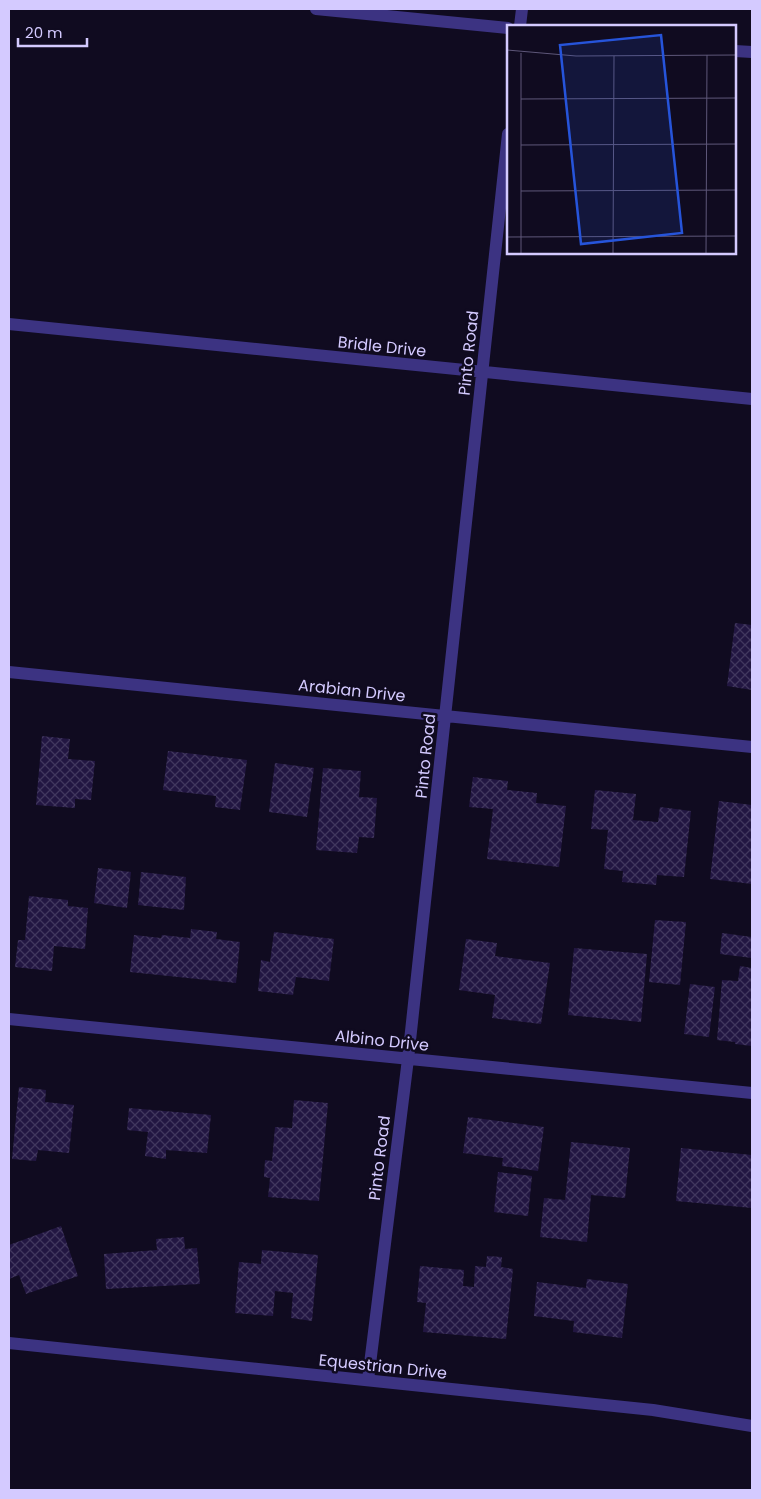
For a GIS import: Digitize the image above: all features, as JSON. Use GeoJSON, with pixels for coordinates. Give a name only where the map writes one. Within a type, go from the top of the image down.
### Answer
{"type":"FeatureCollection","features":[{"type":"Feature","properties":{"kind":"street"},"geometry":{"type":"LineString","coordinates":[[316,9],[507,28]]}},
{"type":"Feature","properties":{"kind":"street"},"geometry":{"type":"LineString","coordinates":[[520,25],[522,9]]}},
{"type":"Feature","properties":{"kind":"street"},"geometry":{"type":"LineString","coordinates":[[736,50],[752,52]]}},
{"type":"Feature","properties":{"kind":"street","name":"Pinto Road"},"geometry":{"type":"LineString","coordinates":[[368,1380],[408,1058],[507,144]]}},
{"type":"Feature","properties":{"kind":"street","name":"Bridle Drive"},"geometry":{"type":"LineString","coordinates":[[9,324],[752,399]]}},
{"type":"Feature","properties":{"kind":"street","name":"Arabian Drive"},"geometry":{"type":"LineString","coordinates":[[9,672],[752,747]]}},
{"type":"Feature","properties":{"kind":"street","name":"Albino Drive"},"geometry":{"type":"LineString","coordinates":[[9,1019],[752,1093]]}},
{"type":"Feature","properties":{"kind":"street","name":"Equestrian Drive"},"geometry":{"type":"LineString","coordinates":[[9,1343],[652,1410],[752,1426]]}},
{"type":"Feature","properties":{"kind":"building"},"geometry":{"type":"Polygon","coordinates":[[[735,623],[752,625],[752,690],[727,686],[735,623]]]}},
{"type":"Feature","properties":{"kind":"building"},"geometry":{"type":"Polygon","coordinates":[[[42,736],[70,739],[68,759],[95,761],[91,800],[75,799],[75,808],[36,805],[42,736]]]}},
{"type":"Feature","properties":{"kind":"building"},"geometry":{"type":"Polygon","coordinates":[[[168,751],[247,760],[240,810],[215,807],[216,796],[163,790],[168,751]]]}},
{"type":"Feature","properties":{"kind":"building"},"geometry":{"type":"Polygon","coordinates":[[[275,763],[314,768],[307,817],[269,812],[275,763]]]}},
{"type":"Feature","properties":{"kind":"building"},"geometry":{"type":"Polygon","coordinates":[[[323,768],[361,771],[359,797],[377,798],[374,838],[359,837],[357,853],[316,850],[323,768]]]}},
{"type":"Feature","properties":{"kind":"building"},"geometry":{"type":"Polygon","coordinates":[[[473,777],[508,781],[507,790],[537,793],[536,803],[566,806],[559,867],[487,859],[493,809],[469,807],[473,777]]]}},
{"type":"Feature","properties":{"kind":"building"},"geometry":{"type":"Polygon","coordinates":[[[595,790],[636,794],[633,820],[658,822],[660,807],[691,811],[684,877],[657,875],[656,885],[622,882],[623,871],[604,869],[608,830],[591,829],[595,790]]]}},
{"type":"Feature","properties":{"kind":"building"},"geometry":{"type":"Polygon","coordinates":[[[719,801],[752,805],[752,884],[710,879],[719,801]]]}},
{"type":"Feature","properties":{"kind":"building"},"geometry":{"type":"Polygon","coordinates":[[[98,868],[131,872],[127,908],[94,903],[98,868]]]}},
{"type":"Feature","properties":{"kind":"building"},"geometry":{"type":"Polygon","coordinates":[[[141,872],[186,877],[184,910],[138,905],[141,872]]]}},
{"type":"Feature","properties":{"kind":"building"},"geometry":{"type":"Polygon","coordinates":[[[29,896],[68,900],[68,906],[88,908],[85,949],[54,946],[52,971],[15,967],[18,940],[25,940],[29,896]]]}},
{"type":"Feature","properties":{"kind":"building"},"geometry":{"type":"Polygon","coordinates":[[[655,920],[686,922],[680,985],[649,982],[655,920]]]}},
{"type":"Feature","properties":{"kind":"building"},"geometry":{"type":"Polygon","coordinates":[[[191,929],[217,932],[216,939],[240,942],[236,983],[130,972],[134,935],[161,938],[162,935],[190,938],[191,929]]]}},
{"type":"Feature","properties":{"kind":"building"},"geometry":{"type":"Polygon","coordinates":[[[274,932],[334,939],[329,981],[296,977],[293,995],[258,991],[261,960],[270,962],[274,932]]]}},
{"type":"Feature","properties":{"kind":"building"},"geometry":{"type":"Polygon","coordinates":[[[722,933],[752,937],[752,958],[720,954],[722,933]]]}},
{"type":"Feature","properties":{"kind":"building"},"geometry":{"type":"Polygon","coordinates":[[[466,939],[497,943],[495,956],[550,963],[541,1024],[492,1018],[495,995],[459,990],[466,939]]]}},
{"type":"Feature","properties":{"kind":"building"},"geometry":{"type":"Polygon","coordinates":[[[574,948],[647,954],[641,1022],[568,1015],[574,948]]]}},
{"type":"Feature","properties":{"kind":"building"},"geometry":{"type":"Polygon","coordinates":[[[740,966],[752,968],[752,1046],[717,1040],[722,980],[738,981],[740,966]]]}},
{"type":"Feature","properties":{"kind":"building"},"geometry":{"type":"Polygon","coordinates":[[[690,984],[715,987],[709,1037],[684,1034],[690,984]]]}},
{"type":"Feature","properties":{"kind":"building"},"geometry":{"type":"Polygon","coordinates":[[[19,1087],[46,1090],[45,1102],[74,1105],[69,1153],[38,1150],[36,1161],[12,1159],[19,1087]]]}},
{"type":"Feature","properties":{"kind":"building"},"geometry":{"type":"Polygon","coordinates":[[[294,1100],[328,1103],[319,1201],[268,1197],[270,1178],[264,1177],[265,1160],[272,1161],[275,1127],[292,1128],[294,1100]]]}},
{"type":"Feature","properties":{"kind":"building"},"geometry":{"type":"Polygon","coordinates":[[[129,1108],[211,1115],[207,1153],[166,1150],[166,1159],[145,1156],[148,1132],[127,1130],[129,1108]]]}},
{"type":"Feature","properties":{"kind":"building"},"geometry":{"type":"Polygon","coordinates":[[[468,1117],[544,1127],[538,1171],[502,1166],[503,1158],[463,1153],[468,1117]]]}},
{"type":"Feature","properties":{"kind":"building"},"geometry":{"type":"Polygon","coordinates":[[[571,1142],[630,1148],[625,1198],[591,1195],[587,1242],[540,1237],[544,1198],[565,1200],[571,1142]]]}},
{"type":"Feature","properties":{"kind":"building"},"geometry":{"type":"Polygon","coordinates":[[[681,1148],[752,1155],[752,1208],[676,1201],[681,1148]]]}},
{"type":"Feature","properties":{"kind":"building"},"geometry":{"type":"Polygon","coordinates":[[[498,1172],[532,1176],[528,1216],[494,1212],[498,1172]]]}},
{"type":"Feature","properties":{"kind":"building"},"geometry":{"type":"Polygon","coordinates":[[[61,1226],[78,1276],[26,1294],[19,1275],[9,1279],[9,1245],[61,1226]]]}},
{"type":"Feature","properties":{"kind":"building"},"geometry":{"type":"Polygon","coordinates":[[[184,1237],[185,1249],[197,1248],[200,1284],[106,1289],[104,1254],[157,1250],[156,1239],[184,1237]]]}},
{"type":"Feature","properties":{"kind":"building"},"geometry":{"type":"Polygon","coordinates":[[[262,1250],[318,1255],[312,1321],[291,1318],[293,1293],[275,1291],[273,1316],[235,1313],[239,1262],[261,1264],[262,1250]]]}},
{"type":"Feature","properties":{"kind":"building"},"geometry":{"type":"Polygon","coordinates":[[[487,1256],[502,1257],[501,1267],[513,1269],[506,1339],[423,1332],[426,1303],[417,1302],[420,1266],[464,1270],[463,1286],[474,1287],[475,1266],[486,1267],[487,1256]]]}},
{"type":"Feature","properties":{"kind":"building"},"geometry":{"type":"Polygon","coordinates":[[[587,1279],[628,1284],[622,1338],[573,1332],[574,1321],[534,1316],[537,1282],[586,1288],[587,1279]]]}}]}
